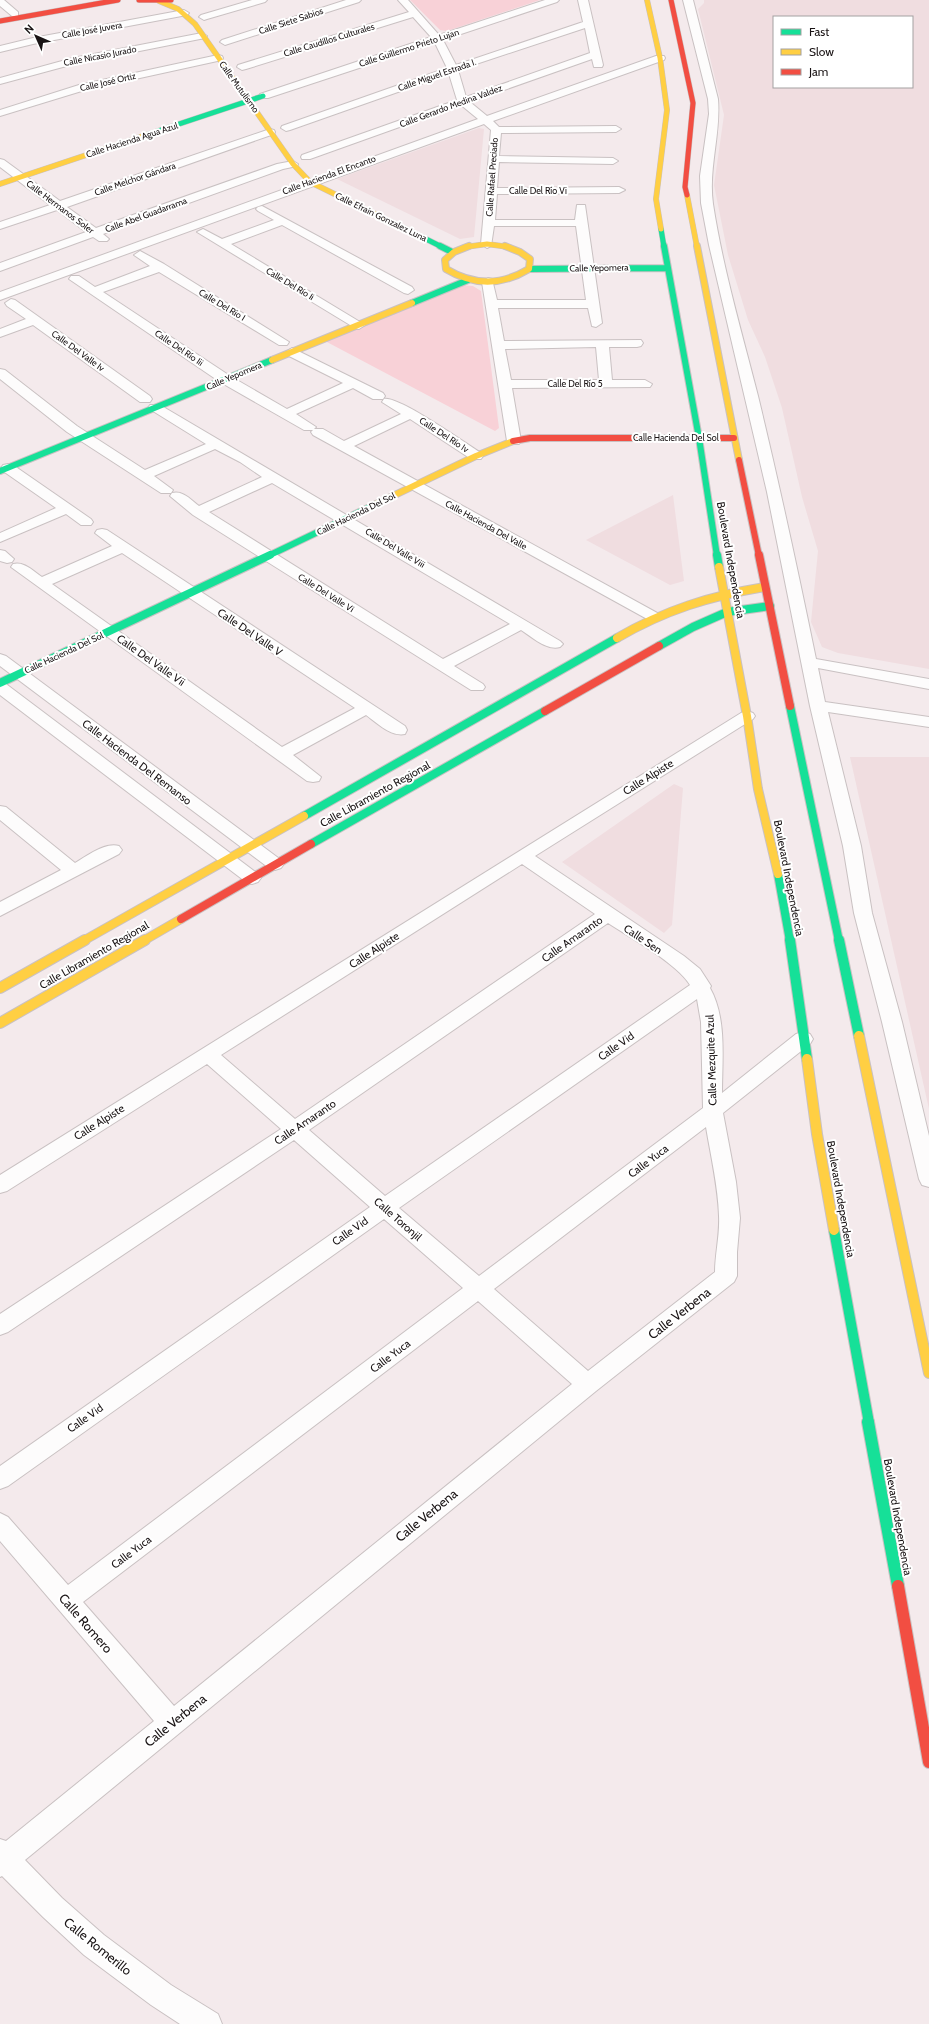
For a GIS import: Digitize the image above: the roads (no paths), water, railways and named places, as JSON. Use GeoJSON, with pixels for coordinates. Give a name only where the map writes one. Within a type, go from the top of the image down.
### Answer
{"type":"FeatureCollection","features":[{"type":"Feature","properties":{"kind":"main road"},"geometry":{"type":"LineString","coordinates":[[0,21],[62,8],[87,0]]}},
{"type":"Feature","properties":{"kind":"main road"},"geometry":{"type":"LineString","coordinates":[[0,16],[118,0]]}},
{"type":"Feature","properties":{"kind":"main road"},"geometry":{"type":"LineString","coordinates":[[139,0],[171,0]]}},
{"type":"Feature","properties":{"kind":"main road","name":"Boulevard Independencia"},"geometry":{"type":"LineString","coordinates":[[647,0],[660,58],[667,110],[656,199],[699,438],[724,593],[747,716],[758,789],[786,910],[817,1134],[929,1762]]}},
{"type":"Feature","properties":{"kind":"main road"},"geometry":{"type":"LineString","coordinates":[[671,0],[693,103],[685,187],[734,438],[929,1373]]}},
{"type":"Feature","properties":{"kind":"main road","name":"Calle Mutulismo"},"geometry":{"type":"LineString","coordinates":[[159,1],[178,8],[189,8],[206,20]]}},
{"type":"Feature","properties":{"kind":"main road","name":"Calle Mutulismo"},"geometry":{"type":"LineString","coordinates":[[189,8],[195,24],[202,36],[249,100],[292,164],[310,182]]}},
{"type":"Feature","properties":{"kind":"main road"},"geometry":{"type":"LineString","coordinates":[[218,34],[227,45]]}},
{"type":"Feature","properties":{"kind":"main road","name":"Calle Mutulismo"},"geometry":{"type":"LineString","coordinates":[[236,58],[249,77]]}},
{"type":"Feature","properties":{"kind":"main road","name":"Calle Mutulismo"},"geometry":{"type":"LineString","coordinates":[[256,87],[266,99]]}},
{"type":"Feature","properties":{"kind":"main road","name":"Calle Hacienda Agua Azul"},"geometry":{"type":"LineString","coordinates":[[0,184],[249,100],[266,99]]}},
{"type":"Feature","properties":{"kind":"main road"},"geometry":{"type":"LineString","coordinates":[[292,164],[308,161],[325,177]]}},
{"type":"Feature","properties":{"kind":"main road","name":"Calle Efrain Gonzalez Luna"},"geometry":{"type":"LineString","coordinates":[[325,177],[339,184]]}},
{"type":"Feature","properties":{"kind":"main road","name":"Calle Efrain Gonzalez Luna"},"geometry":{"type":"LineString","coordinates":[[310,182],[452,252]]}},
{"type":"Feature","properties":{"kind":"main road"},"geometry":{"type":"LineString","coordinates":[[453,239],[467,246]]}},
{"type":"Feature","properties":{"kind":"main road"},"geometry":{"type":"LineString","coordinates":[[487,244],[510,247],[534,259],[529,269],[517,277],[488,282],[468,280],[447,274],[445,260],[452,252],[467,246],[487,244]]}},
{"type":"Feature","properties":{"kind":"main road","name":"Calle Yepomera"},"geometry":{"type":"LineString","coordinates":[[529,269],[585,262],[667,263]]}},
{"type":"Feature","properties":{"kind":"main road","name":"Calle Yepomera"},"geometry":{"type":"LineString","coordinates":[[269,348],[359,324],[468,280]]}},
{"type":"Feature","properties":{"kind":"main road"},"geometry":{"type":"LineString","coordinates":[[394,296],[412,289]]}},
{"type":"Feature","properties":{"kind":"main road"},"geometry":{"type":"LineString","coordinates":[[330,322],[358,311]]}},
{"type":"Feature","properties":{"kind":"main road","name":"Calle Yepomera"},"geometry":{"type":"LineString","coordinates":[[4,470],[75,431],[148,402],[225,379],[288,344]]}},
{"type":"Feature","properties":{"kind":"main road","name":"Calle Yepomera"},"geometry":{"type":"LineString","coordinates":[[200,377],[227,365]]}},
{"type":"Feature","properties":{"kind":"main road","name":"Calle Hacienda Del Sol"},"geometry":{"type":"LineString","coordinates":[[0,683],[346,519],[414,485],[476,456],[514,441],[546,438],[734,438]]}},
{"type":"Feature","properties":{"kind":"main road","name":"Calle Libramiento Regional"},"geometry":{"type":"LineString","coordinates":[[0,988],[654,617],[686,604],[724,593],[765,587]]}},
{"type":"Feature","properties":{"kind":"main road","name":"Calle Libramiento Regional"},"geometry":{"type":"LineString","coordinates":[[0,1023],[693,627],[728,612],[770,606]]}},
{"type":"Feature","properties":{"kind":"street"},"geometry":{"type":"LineString","coordinates":[[206,20],[262,0]]}},
{"type":"Feature","properties":{"kind":"street","name":"Calle Siete Sabios"},"geometry":{"type":"LineString","coordinates":[[227,45],[356,0]]}},
{"type":"Feature","properties":{"kind":"street"},"geometry":{"type":"LineString","coordinates":[[403,0],[438,39],[453,69],[463,102]]}},
{"type":"Feature","properties":{"kind":"street","name":"Calle Guillermo Prieto Lujan"},"geometry":{"type":"LineString","coordinates":[[266,99],[554,0]]}},
{"type":"Feature","properties":{"kind":"street"},"geometry":{"type":"LineString","coordinates":[[583,0],[602,78]]}},
{"type":"Feature","properties":{"kind":"street"},"geometry":{"type":"LineString","coordinates":[[688,0],[713,99],[714,114],[706,176],[707,203],[715,245],[783,531],[818,706],[852,846],[863,913],[892,1022],[929,1179]]}},
{"type":"Feature","properties":{"kind":"street"},"geometry":{"type":"LineString","coordinates":[[0,1],[15,14]]}},
{"type":"Feature","properties":{"kind":"street","name":"Calle José Juvera"},"geometry":{"type":"LineString","coordinates":[[0,50],[33,41],[189,8]]}},
{"type":"Feature","properties":{"kind":"street","name":"Calle Caudillos Culturales"},"geometry":{"type":"LineString","coordinates":[[242,67],[415,13]]}},
{"type":"Feature","properties":{"kind":"street","name":"Calle Miguel Estrada I."},"geometry":{"type":"LineString","coordinates":[[286,128],[589,23]]}},
{"type":"Feature","properties":{"kind":"street","name":"Calle Nicasio Jurado"},"geometry":{"type":"LineString","coordinates":[[0,81],[73,60],[202,36]]}},
{"type":"Feature","properties":{"kind":"street","name":"Calle Gerardo Medina Valdez"},"geometry":{"type":"LineString","coordinates":[[308,161],[463,102],[596,54]]}},
{"type":"Feature","properties":{"kind":"street","name":"Calle José Ortiz"},"geometry":{"type":"LineString","coordinates":[[0,113],[83,87],[218,58]]}},
{"type":"Feature","properties":{"kind":"street","name":"Calle Hacienda El Encanto"},"geometry":{"type":"LineString","coordinates":[[5,299],[120,252],[310,182],[660,58]]}},
{"type":"Feature","properties":{"kind":"street","name":"Calle Rafael Preciado"},"geometry":{"type":"LineString","coordinates":[[463,102],[485,119],[496,130],[487,244]]}},
{"type":"Feature","properties":{"kind":"street"},"geometry":{"type":"LineString","coordinates":[[496,130],[616,130]]}},
{"type":"Feature","properties":{"kind":"street","name":"Calle Melchor Gándara"},"geometry":{"type":"LineString","coordinates":[[0,226],[270,132]]}},
{"type":"Feature","properties":{"kind":"street"},"geometry":{"type":"LineString","coordinates":[[494,159],[613,161]]}},
{"type":"Feature","properties":{"kind":"street"},"geometry":{"type":"LineString","coordinates":[[584,160],[584,191]]}},
{"type":"Feature","properties":{"kind":"street","name":"Calle Hermanos Soler"},"geometry":{"type":"LineString","coordinates":[[0,162],[120,252]]}},
{"type":"Feature","properties":{"kind":"street","name":"Calle Abel Guadarrama"},"geometry":{"type":"LineString","coordinates":[[0,267],[281,166],[292,164]]}},
{"type":"Feature","properties":{"kind":"street","name":"Calle Del Río Vi"},"geometry":{"type":"LineString","coordinates":[[491,191],[619,190]]}},
{"type":"Feature","properties":{"kind":"street"},"geometry":{"type":"LineString","coordinates":[[581,207],[585,262],[596,323]]}},
{"type":"Feature","properties":{"kind":"street"},"geometry":{"type":"LineString","coordinates":[[262,209],[412,289]]}},
{"type":"Feature","properties":{"kind":"street"},"geometry":{"type":"LineString","coordinates":[[221,243],[283,221]]}},
{"type":"Feature","properties":{"kind":"street"},"geometry":{"type":"LineString","coordinates":[[489,223],[581,223]]}},
{"type":"Feature","properties":{"kind":"street","name":"Calle Del Río Ii"},"geometry":{"type":"LineString","coordinates":[[203,232],[344,317],[359,324]]}},
{"type":"Feature","properties":{"kind":"street","name":"Calle Del Río I"},"geometry":{"type":"LineString","coordinates":[[140,255],[353,384],[383,399]]}},
{"type":"Feature","properties":{"kind":"street"},"geometry":{"type":"LineString","coordinates":[[95,291],[160,267]]}},
{"type":"Feature","properties":{"kind":"street","name":"Calle Del Río Iii"},"geometry":{"type":"LineString","coordinates":[[75,279],[225,379],[314,429]]}},
{"type":"Feature","properties":{"kind":"street"},"geometry":{"type":"LineString","coordinates":[[488,282],[514,441]]}},
{"type":"Feature","properties":{"kind":"street","name":"Calle Del Valle Iv"},"geometry":{"type":"LineString","coordinates":[[5,299],[148,402],[244,460]]}},
{"type":"Feature","properties":{"kind":"street"},"geometry":{"type":"LineString","coordinates":[[491,304],[593,304]]}},
{"type":"Feature","properties":{"kind":"street"},"geometry":{"type":"LineString","coordinates":[[0,332],[35,320]]}},
{"type":"Feature","properties":{"kind":"street"},"geometry":{"type":"LineString","coordinates":[[602,344],[606,384]]}},
{"type":"Feature","properties":{"kind":"street"},"geometry":{"type":"LineString","coordinates":[[498,345],[637,344]]}},
{"type":"Feature","properties":{"kind":"street"},"geometry":{"type":"LineString","coordinates":[[0,373],[75,431],[143,476],[216,444]]}},
{"type":"Feature","properties":{"kind":"street"},"geometry":{"type":"LineString","coordinates":[[722,375],[747,375]]}},
{"type":"Feature","properties":{"kind":"street"},"geometry":{"type":"LineString","coordinates":[[286,414],[353,384]]}},
{"type":"Feature","properties":{"kind":"street","name":"Calle Del Río 5"},"geometry":{"type":"LineString","coordinates":[[504,384],[645,384]]}},
{"type":"Feature","properties":{"kind":"street","name":"Calle Del Río Iv"},"geometry":{"type":"LineString","coordinates":[[383,399],[411,414],[476,456]]}},
{"type":"Feature","properties":{"kind":"street","name":"Calle Del Río Iv"},"geometry":{"type":"LineString","coordinates":[[344,446],[411,414]]}},
{"type":"Feature","properties":{"kind":"street","name":"Calle Hacienda Del Valle"},"geometry":{"type":"LineString","coordinates":[[314,429],[654,617]]}},
{"type":"Feature","properties":{"kind":"street","name":"Calle Del Valle Viii"},"geometry":{"type":"LineString","coordinates":[[244,460],[555,644]]}},
{"type":"Feature","properties":{"kind":"street"},"geometry":{"type":"LineString","coordinates":[[4,470],[86,522]]}},
{"type":"Feature","properties":{"kind":"street","name":"Calle Del Valle Vi"},"geometry":{"type":"LineString","coordinates":[[143,476],[477,687]]}},
{"type":"Feature","properties":{"kind":"street"},"geometry":{"type":"LineString","coordinates":[[198,512],[273,477]]}},
{"type":"Feature","properties":{"kind":"street"},"geometry":{"type":"LineString","coordinates":[[0,538],[66,509]]}},
{"type":"Feature","properties":{"kind":"street","name":"Calle Del Valle V"},"geometry":{"type":"LineString","coordinates":[[102,533],[190,593],[399,730]]}},
{"type":"Feature","properties":{"kind":"street"},"geometry":{"type":"LineString","coordinates":[[42,583],[122,547]]}},
{"type":"Feature","properties":{"kind":"street","name":"Calle Del Valle Vii"},"geometry":{"type":"LineString","coordinates":[[8,560],[283,754],[313,777]]}},
{"type":"Feature","properties":{"kind":"street"},"geometry":{"type":"LineString","coordinates":[[443,665],[521,624]]}},
{"type":"Feature","properties":{"kind":"street","name":"Calle Hacienda Del Remanso"},"geometry":{"type":"LineString","coordinates":[[0,659],[276,864]]}},
{"type":"Feature","properties":{"kind":"street"},"geometry":{"type":"LineString","coordinates":[[809,662],[929,684]]}},
{"type":"Feature","properties":{"kind":"street","name":"Calle Hacienda Del Remanso"},"geometry":{"type":"LineString","coordinates":[[0,686],[252,878]]}},
{"type":"Feature","properties":{"kind":"street"},"geometry":{"type":"LineString","coordinates":[[818,706],[929,722]]}},
{"type":"Feature","properties":{"kind":"street"},"geometry":{"type":"LineString","coordinates":[[283,754],[365,709]]}},
{"type":"Feature","properties":{"kind":"street","name":"Calle Alpiste"},"geometry":{"type":"LineString","coordinates":[[0,1185],[747,716]]}},
{"type":"Feature","properties":{"kind":"street"},"geometry":{"type":"LineString","coordinates":[[0,811],[72,871]]}},
{"type":"Feature","properties":{"kind":"street"},"geometry":{"type":"LineString","coordinates":[[0,910],[113,850]]}},
{"type":"Feature","properties":{"kind":"street","name":"Calle Sen"},"geometry":{"type":"LineString","coordinates":[[522,856],[677,961],[693,974],[702,986]]}},
{"type":"Feature","properties":{"kind":"street","name":"Calle Amaranto"},"geometry":{"type":"LineString","coordinates":[[0,1326],[295,1129],[607,915]]}},
{"type":"Feature","properties":{"kind":"street","name":"Calle Mezquite Azul"},"geometry":{"type":"LineString","coordinates":[[702,986],[708,1001],[711,1022],[713,1111]]}},
{"type":"Feature","properties":{"kind":"street","name":"Calle Vid"},"geometry":{"type":"LineString","coordinates":[[0,1479],[385,1207],[702,986]]}},
{"type":"Feature","properties":{"kind":"street","name":"Calle Yuca"},"geometry":{"type":"LineString","coordinates":[[66,1601],[713,1111],[803,1039]]}},
{"type":"Feature","properties":{"kind":"street","name":"Calle Toronjil"},"geometry":{"type":"LineString","coordinates":[[208,1054],[588,1384]]}},
{"type":"Feature","properties":{"kind":"street","name":"Calle Verbena"},"geometry":{"type":"LineString","coordinates":[[2,1858],[172,1723],[588,1384],[726,1276],[726,1252],[730,1218],[726,1182],[713,1111]]}},
{"type":"Feature","properties":{"kind":"street","name":"Calle Romero"},"geometry":{"type":"LineString","coordinates":[[0,1524],[172,1723]]}},
{"type":"Feature","properties":{"kind":"street","name":"Calle Romerillo"},"geometry":{"type":"LineString","coordinates":[[2,1858],[56,1912],[110,1957],[176,2007],[208,2024]]}}]}
